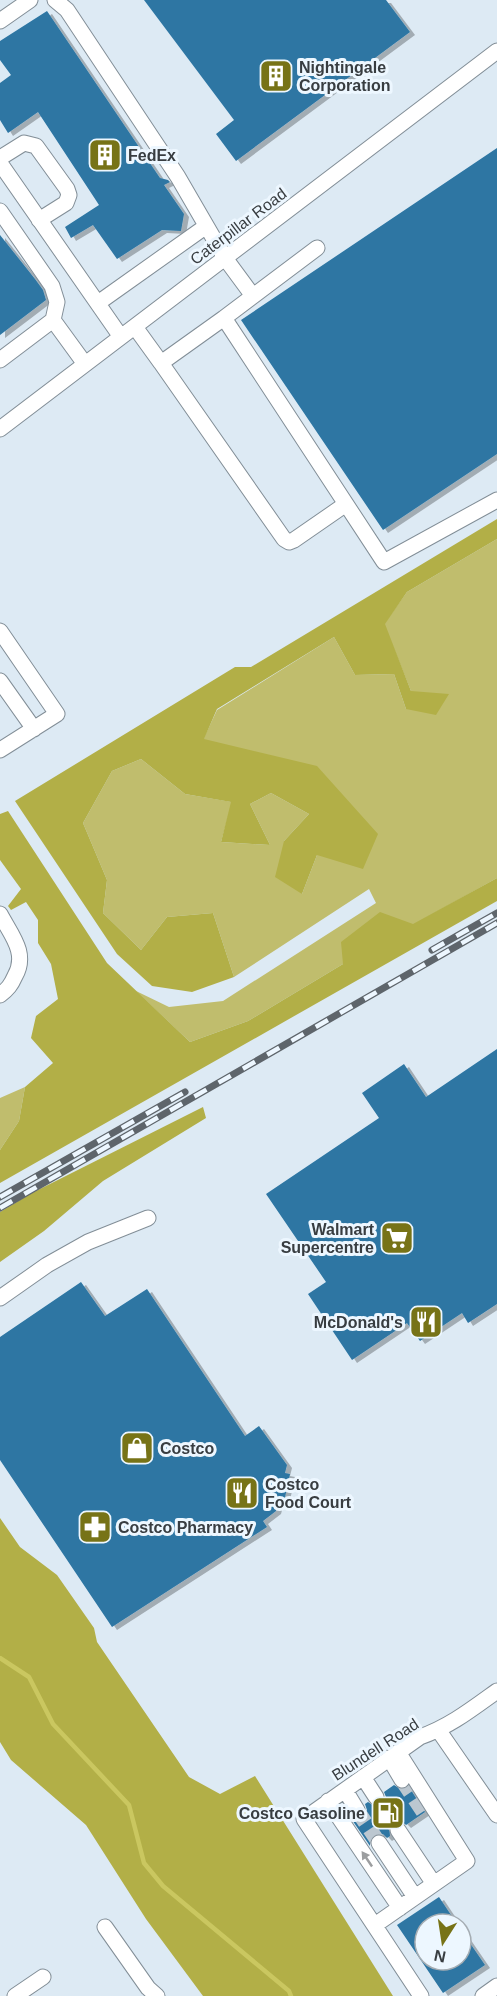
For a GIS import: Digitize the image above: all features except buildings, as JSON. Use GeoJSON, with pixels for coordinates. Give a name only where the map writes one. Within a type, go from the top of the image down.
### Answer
{"type":"FeatureCollection","features":[{"type":"Feature","properties":{"kind":"street"},"geometry":{"type":"LineString","coordinates":[[0,21],[30,0]]}},
{"type":"Feature","properties":{"kind":"street"},"geometry":{"type":"LineString","coordinates":[[56,0],[67,10],[178,177],[225,258],[253,296]]}},
{"type":"Feature","properties":{"kind":"street","name":"Caterpillar Road"},"geometry":{"type":"LineString","coordinates":[[0,429],[497,51]]}},
{"type":"Feature","properties":{"kind":"street"},"geometry":{"type":"LineString","coordinates":[[0,158],[24,143],[36,146],[67,189],[69,195],[66,203],[39,220]]}},
{"type":"Feature","properties":{"kind":"street"},"geometry":{"type":"LineString","coordinates":[[0,164],[121,337]]}},
{"type":"Feature","properties":{"kind":"street"},"geometry":{"type":"LineString","coordinates":[[0,211],[52,286],[57,302],[53,320],[0,360]]}},
{"type":"Feature","properties":{"kind":"street"},"geometry":{"type":"LineString","coordinates":[[98,303],[205,227]]}},
{"type":"Feature","properties":{"kind":"street"},"geometry":{"type":"LineString","coordinates":[[161,363],[317,248]]}},
{"type":"Feature","properties":{"kind":"street"},"geometry":{"type":"LineString","coordinates":[[224,318],[384,562],[497,501]]}},
{"type":"Feature","properties":{"kind":"street"},"geometry":{"type":"LineString","coordinates":[[53,320],[86,364]]}},
{"type":"Feature","properties":{"kind":"street"},"geometry":{"type":"LineString","coordinates":[[135,327],[284,539],[289,542],[294,540],[346,504]]}},
{"type":"Feature","properties":{"kind":"street"},"geometry":{"type":"LineString","coordinates":[[0,631],[57,714],[2,746]]}},
{"type":"Feature","properties":{"kind":"street"},"geometry":{"type":"LineString","coordinates":[[0,681],[34,729]]}},
{"type":"Feature","properties":{"kind":"street"},"geometry":{"type":"LineString","coordinates":[[0,914],[21,952],[20,967],[9,989],[0,995]]}},
{"type":"Feature","properties":{"kind":"street"},"geometry":{"type":"LineString","coordinates":[[0,1298],[47,1265],[88,1242],[148,1218]]}},
{"type":"Feature","properties":{"kind":"street","name":"Blundell Road"},"geometry":{"type":"LineString","coordinates":[[375,1925],[304,1819],[420,1737],[439,1731],[497,1691]]}},
{"type":"Feature","properties":{"kind":"street"},"geometry":{"type":"LineString","coordinates":[[439,1731],[497,1815]]}},
{"type":"Feature","properties":{"kind":"street"},"geometry":{"type":"LineString","coordinates":[[394,1755],[402,1780]]}},
{"type":"Feature","properties":{"kind":"street"},"geometry":{"type":"LineString","coordinates":[[394,1755],[467,1861],[375,1925],[421,1996]]}},
{"type":"Feature","properties":{"kind":"street"},"geometry":{"type":"LineString","coordinates":[[363,1777],[376,1797]]}},
{"type":"Feature","properties":{"kind":"street"},"geometry":{"type":"LineString","coordinates":[[345,1790],[357,1810]]}},
{"type":"Feature","properties":{"kind":"street"},"geometry":{"type":"LineString","coordinates":[[328,1802],[400,1908]]}},
{"type":"Feature","properties":{"kind":"street"},"geometry":{"type":"LineString","coordinates":[[424,1813],[460,1866]]}},
{"type":"Feature","properties":{"kind":"street"},"geometry":{"type":"LineString","coordinates":[[398,1830],[434,1884]]}},
{"type":"Feature","properties":{"kind":"street"},"geometry":{"type":"LineString","coordinates":[[379,1843],[415,1897]]}},
{"type":"Feature","properties":{"kind":"street"},"geometry":{"type":"LineString","coordinates":[[105,1927],[148,1988],[157,1996]]}},
{"type":"Feature","properties":{"kind":"street"},"geometry":{"type":"LineString","coordinates":[[15,1996],[43,1977]]}},
{"type":"Feature","properties":{"kind":"street"},"geometry":{"type":"LineString","coordinates":[[483,1996],[497,1986]]}},
{"type":"Feature","properties":{"kind":"shaded area"},"geometry":{"type":"Polygon","coordinates":[[[497,519],[497,539],[407,592],[385,624],[411,691],[449,694],[436,715],[406,709],[394,674],[355,675],[334,637],[217,709],[204,739],[317,766],[378,834],[363,869],[317,855],[302,894],[275,877],[284,841],[309,814],[271,793],[250,804],[270,845],[221,842],[231,802],[185,794],[141,759],[112,771],[83,823],[107,880],[103,913],[141,950],[167,917],[213,913],[234,977],[192,992],[152,986],[117,954],[15,801],[235,667],[251,667],[497,519]]]}},
{"type":"Feature","properties":{"kind":"shaded area"},"geometry":{"type":"Polygon","coordinates":[[[497,539],[497,878],[343,964],[248,1021],[190,1042],[136,991],[169,1007],[223,1001],[376,903],[369,889],[234,977],[213,913],[167,917],[141,950],[103,913],[107,880],[83,823],[112,771],[141,759],[185,794],[232,802],[221,842],[270,845],[250,804],[271,793],[309,814],[284,841],[302,894],[317,855],[317,767],[203,740],[217,710],[334,637],[355,675],[394,674],[406,709],[411,691],[384,624],[407,592],[497,539]]]}},
{"type":"Feature","properties":{"kind":"shaded area"},"geometry":{"type":"Polygon","coordinates":[[[8,811],[107,963],[190,1042],[248,1021],[343,964],[341,942],[380,912],[413,924],[497,878],[497,901],[0,1183],[0,1150],[19,1121],[25,1087],[53,1063],[31,1038],[36,1016],[58,999],[51,964],[38,943],[38,920],[26,902],[11,910],[8,906],[21,889],[0,860],[0,814],[8,811]]]}},
{"type":"Feature","properties":{"kind":"shaded area"},"geometry":{"type":"Polygon","coordinates":[[[25,1087],[19,1121],[0,1150],[0,1098],[25,1087]]]}},
{"type":"Feature","properties":{"kind":"shaded area"},"geometry":{"type":"Polygon","coordinates":[[[203,1107],[206,1118],[103,1181],[44,1231],[0,1262],[0,1212],[30,1194],[203,1107]]]}},
{"type":"Feature","properties":{"kind":"shaded area"},"geometry":{"type":"Polygon","coordinates":[[[0,1518],[20,1547],[57,1575],[94,1628],[97,1642],[189,1777],[220,1794],[255,1776],[393,1996],[203,1996],[146,1919],[86,1825],[11,1760],[0,1742],[0,1518]]]}},
{"type":"Feature","properties":{"kind":"waterway"},"geometry":{"type":"LineString","coordinates":[[0,1658],[29,1677],[53,1724],[129,1805],[144,1863],[163,1886],[289,1991],[291,1996]]}},
{"type":"Feature","properties":{"kind":"tunnel"},"geometry":{"type":"LineString","coordinates":[[402,1780],[424,1813]]}},
{"type":"Feature","properties":{"kind":"tunnel"},"geometry":{"type":"LineString","coordinates":[[376,1797],[398,1830]]}},
{"type":"Feature","properties":{"kind":"tunnel"},"geometry":{"type":"LineString","coordinates":[[357,1810],[379,1843]]}},
{"type":"Feature","properties":{"kind":"railway"},"geometry":{"type":"LineString","coordinates":[[432,950],[497,913]]}},
{"type":"Feature","properties":{"kind":"railway"},"geometry":{"type":"LineString","coordinates":[[0,1208],[497,923]]}},
{"type":"Feature","properties":{"kind":"railway"},"geometry":{"type":"LineString","coordinates":[[0,1197],[185,1092]]}},
{"type":"Feature","properties":{"kind":"place","name":"Nightingale Corporation"},"geometry":{"type":"Point","coordinates":[276,76]}},
{"type":"Feature","properties":{"kind":"place","name":"FedEx"},"geometry":{"type":"Point","coordinates":[105,155]}},
{"type":"Feature","properties":{"kind":"place","name":"Walmart Supercentre"},"geometry":{"type":"Point","coordinates":[397,1238]}},
{"type":"Feature","properties":{"kind":"place","name":"McDonald's"},"geometry":{"type":"Point","coordinates":[426,1322]}},
{"type":"Feature","properties":{"kind":"place","name":"Costco"},"geometry":{"type":"Point","coordinates":[137,1448]}},
{"type":"Feature","properties":{"kind":"place","name":"Costco Food Court"},"geometry":{"type":"Point","coordinates":[242,1493]}},
{"type":"Feature","properties":{"kind":"place","name":"Costco Pharmacy"},"geometry":{"type":"Point","coordinates":[95,1527]}},
{"type":"Feature","properties":{"kind":"place","name":"Costco Gasoline"},"geometry":{"type":"Point","coordinates":[388,1813]}}]}
